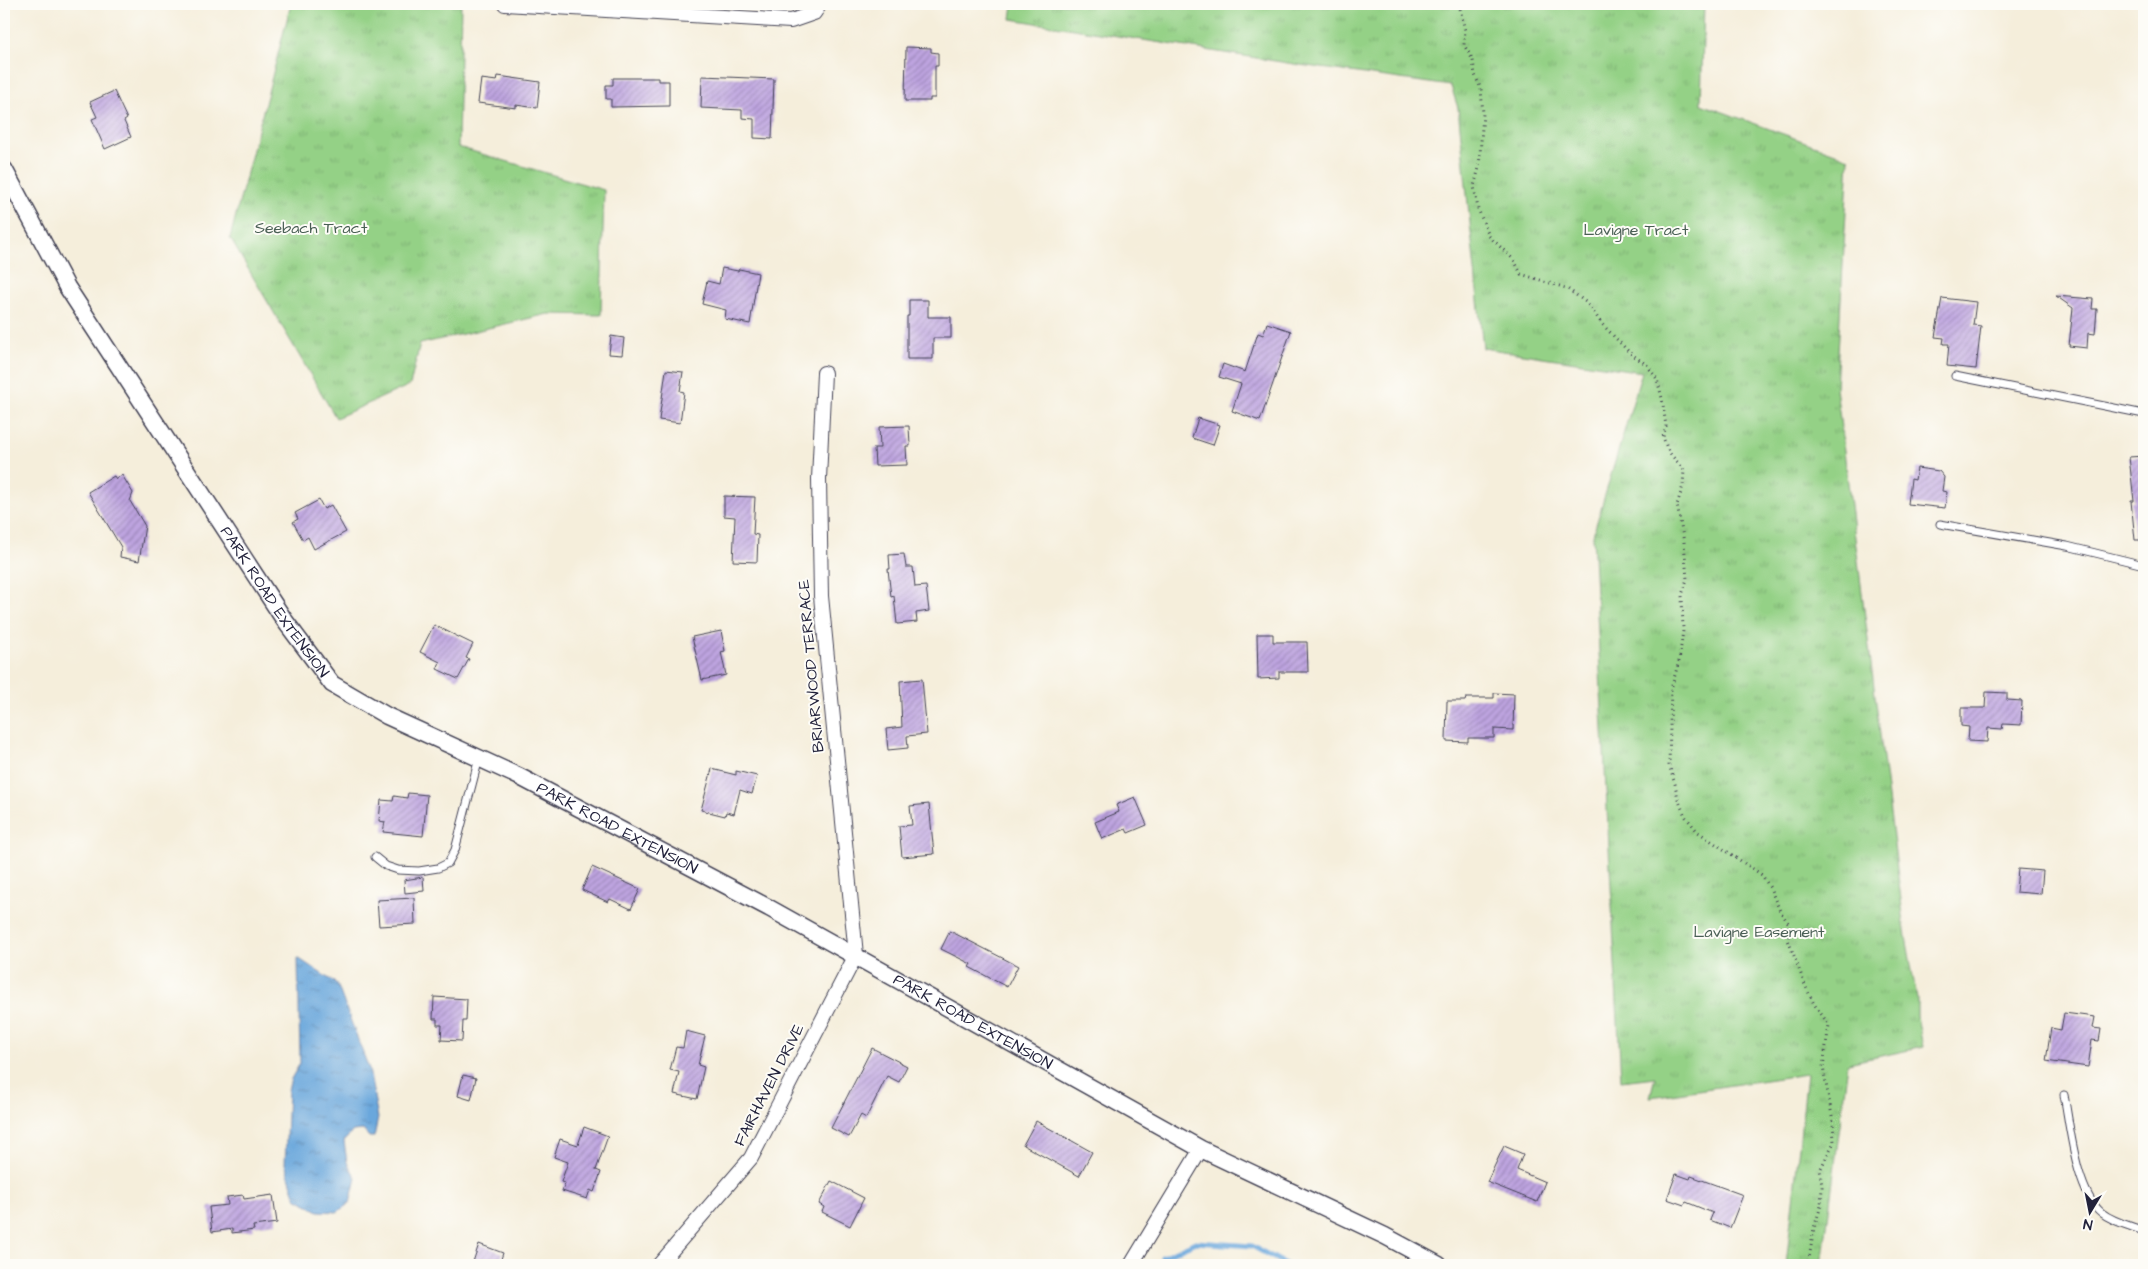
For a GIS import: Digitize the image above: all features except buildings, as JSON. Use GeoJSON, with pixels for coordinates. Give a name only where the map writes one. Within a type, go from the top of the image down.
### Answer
{"type":"FeatureCollection","features":[{"type":"Feature","properties":{"kind":"street"},"geometry":{"type":"LineString","coordinates":[[505,4],[791,20],[817,8]]}},
{"type":"Feature","properties":{"kind":"street","name":"PARK ROAD EXTENSION"},"geometry":{"type":"LineString","coordinates":[[4,169],[72,296],[285,621],[332,684],[387,716],[520,777],[856,955],[1200,1149],[1385,1236],[1440,1265]]}},
{"type":"Feature","properties":{"kind":"street","name":"BRIARWOOD TERRACE"},"geometry":{"type":"LineString","coordinates":[[824,373],[819,479],[821,596],[856,955]]}},
{"type":"Feature","properties":{"kind":"street","name":"FAIRHAVEN DRIVE"},"geometry":{"type":"LineString","coordinates":[[659,1265],[752,1158],[856,955]]}},
{"type":"Feature","properties":{"kind":"street"},"geometry":{"type":"LineString","coordinates":[[1131,1265],[1200,1149]]}},
{"type":"Feature","properties":{"kind":"lane"},"geometry":{"type":"LineString","coordinates":[[1955,376],[2144,414]]}},
{"type":"Feature","properties":{"kind":"lane"},"geometry":{"type":"LineString","coordinates":[[1940,524],[2067,546],[2144,565]]}},
{"type":"Feature","properties":{"kind":"lane"},"geometry":{"type":"LineString","coordinates":[[375,857],[386,866],[398,870],[438,868],[448,863],[455,850],[480,758]]}},
{"type":"Feature","properties":{"kind":"lane"},"geometry":{"type":"LineString","coordinates":[[2064,1095],[2078,1172],[2086,1193],[2101,1213],[2144,1231]]}},
{"type":"Feature","properties":{"kind":"path"},"geometry":{"type":"LineString","coordinates":[[1459,4],[1465,30],[1464,45],[1473,60],[1475,75],[1481,89],[1483,114],[1479,168],[1474,186],[1478,209],[1489,236],[1514,260],[1521,274],[1566,288],[1587,303],[1602,324],[1630,353],[1647,365],[1657,379],[1662,398],[1666,426],[1663,437],[1668,451],[1684,470],[1683,486],[1677,505],[1684,542],[1687,579],[1682,595],[1683,631],[1679,661],[1671,688],[1669,765],[1678,800],[1685,816],[1698,832],[1762,875],[1766,881],[1780,911],[1789,924],[1788,940],[1805,985],[1814,1004],[1829,1025],[1823,1067],[1833,1121],[1834,1142],[1820,1170],[1821,1206],[1814,1228],[1808,1265]]}},
{"type":"Feature","properties":{"kind":"green space","name":"Seebach Tract"},"geometry":{"type":"Polygon","coordinates":[[[291,4],[461,4],[458,147],[604,190],[601,315],[548,314],[420,344],[410,385],[336,418],[230,238],[291,4]]]}},
{"type":"Feature","properties":{"kind":"green space"},"geometry":{"type":"Polygon","coordinates":[[[1013,4],[1704,4],[1701,104],[1849,158],[1836,388],[1905,931],[1923,1047],[1848,1063],[1822,1265],[1786,1265],[1807,1074],[1650,1097],[1655,1077],[1621,1081],[1593,535],[1642,372],[1483,348],[1458,108],[1451,86],[1300,65],[1011,19],[1013,4]]]}},
{"type":"Feature","properties":{"kind":"water"},"geometry":{"type":"Polygon","coordinates":[[[298,958],[337,984],[369,1069],[378,1118],[374,1137],[369,1137],[363,1130],[353,1131],[344,1141],[347,1162],[356,1178],[350,1203],[337,1212],[318,1211],[296,1198],[285,1164],[288,1090],[291,1079],[300,1063],[298,958]]]}},
{"type":"Feature","properties":{"kind":"waterway"},"geometry":{"type":"LineString","coordinates":[[1162,1257],[1196,1242],[1252,1246],[1287,1265]]}},
{"type":"Feature","properties":{"kind":"park label","name":"Lavigne Tract"},"geometry":{"type":"Point","coordinates":[1636,230]}},
{"type":"Feature","properties":{"kind":"park label","name":"Lavigne Easement"},"geometry":{"type":"Point","coordinates":[1759,932]}}]}
